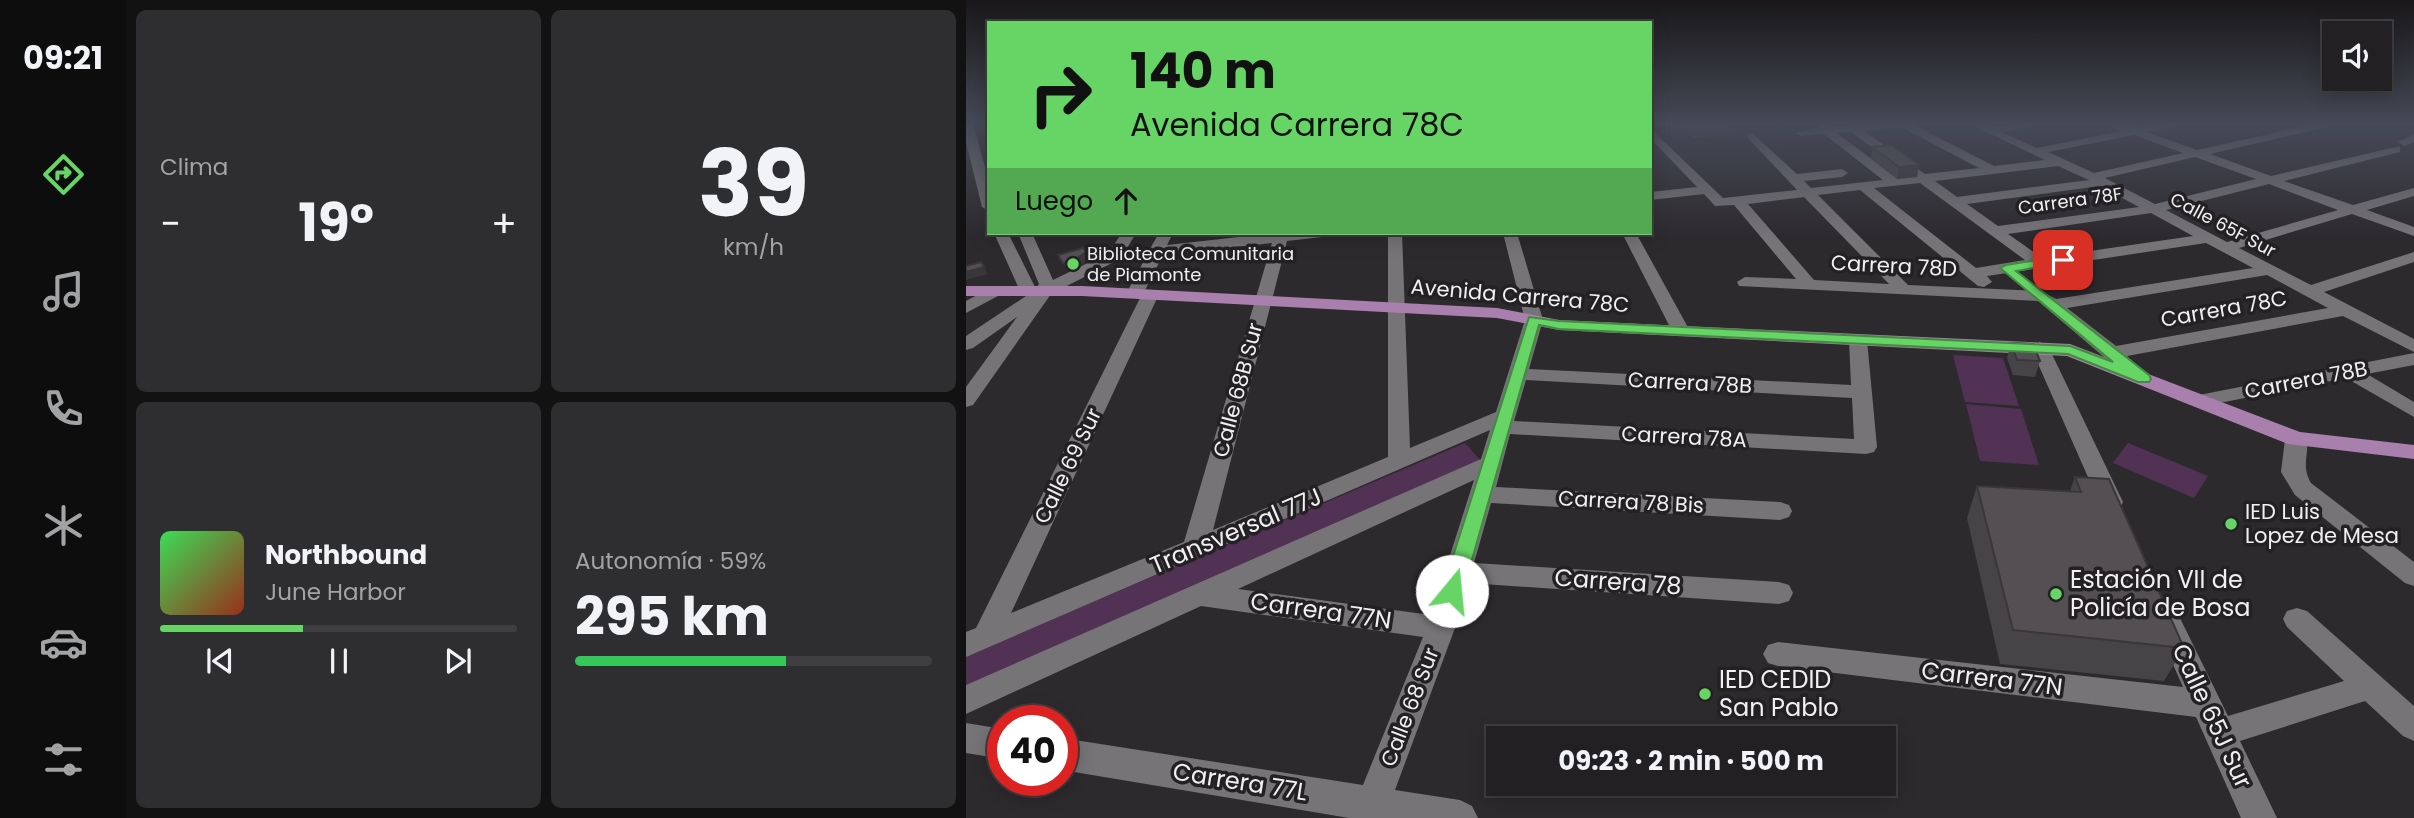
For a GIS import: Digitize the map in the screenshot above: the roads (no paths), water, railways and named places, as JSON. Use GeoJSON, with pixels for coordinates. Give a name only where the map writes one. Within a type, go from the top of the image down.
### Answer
{"type":"FeatureCollection","features":[{"type":"Feature","properties":{"kind":"main road","name":"Avenida Carrera 78C"},"geometry":{"type":"LineString","coordinates":[[966,291],[1142,294],[1395,307],[1497,313],[1559,325],[2070,350],[2295,439],[2410,453]]}},
{"type":"Feature","properties":{"kind":"street"},"geometry":{"type":"LineString","coordinates":[[972,162],[984,203]]}},
{"type":"Feature","properties":{"kind":"street"},"geometry":{"type":"LineString","coordinates":[[1681,162],[1714,196],[1738,201],[1842,173]]}},
{"type":"Feature","properties":{"kind":"street"},"geometry":{"type":"LineString","coordinates":[[1777,162],[1904,290]]}},
{"type":"Feature","properties":{"kind":"street"},"geometry":{"type":"LineString","coordinates":[[1868,162],[1894,182]]}},
{"type":"Feature","properties":{"kind":"street"},"geometry":{"type":"LineString","coordinates":[[1900,162],[2039,264]]}},
{"type":"Feature","properties":{"kind":"street"},"geometry":{"type":"LineString","coordinates":[[1979,162],[1992,170]]}},
{"type":"Feature","properties":{"kind":"street"},"geometry":{"type":"LineString","coordinates":[[1652,197],[1714,196],[1800,186],[1863,186],[2061,162]]}},
{"type":"Feature","properties":{"kind":"street","name":"Calle 65F Sur"},"geometry":{"type":"LineString","coordinates":[[2063,162],[2414,346]]}},
{"type":"Feature","properties":{"kind":"street"},"geometry":{"type":"LineString","coordinates":[[1954,202],[2097,179],[2162,162]]}},
{"type":"Feature","properties":{"kind":"street"},"geometry":{"type":"LineString","coordinates":[[2222,162],[2414,232]]}},
{"type":"Feature","properties":{"kind":"street","name":"Carrera 78F"},"geometry":{"type":"LineString","coordinates":[[1995,231],[2152,209],[2335,162]]}},
{"type":"Feature","properties":{"kind":"street"},"geometry":{"type":"LineString","coordinates":[[1863,186],[1999,294]]}},
{"type":"Feature","properties":{"kind":"street"},"geometry":{"type":"LineString","coordinates":[[2225,247],[2414,192]]}},
{"type":"Feature","properties":{"kind":"street"},"geometry":{"type":"LineString","coordinates":[[1738,201],[1809,285]]}},
{"type":"Feature","properties":{"kind":"street"},"geometry":{"type":"LineString","coordinates":[[1002,235],[1036,291]]}},
{"type":"Feature","properties":{"kind":"street"},"geometry":{"type":"LineString","coordinates":[[966,344],[1048,284],[1026,235]]}},
{"type":"Feature","properties":{"kind":"street"},"geometry":{"type":"LineString","coordinates":[[1114,256],[1128,235]]}},
{"type":"Feature","properties":{"kind":"street","name":"Calle 69 Sur"},"geometry":{"type":"LineString","coordinates":[[976,641],[1142,294],[1165,235]]}},
{"type":"Feature","properties":{"kind":"street"},"geometry":{"type":"LineString","coordinates":[[966,401],[1036,291],[1114,256],[1281,235]]}},
{"type":"Feature","properties":{"kind":"street","name":"Calle 68B Sur"},"geometry":{"type":"LineString","coordinates":[[1195,548],[1281,235]]}},
{"type":"Feature","properties":{"kind":"street"},"geometry":{"type":"LineString","coordinates":[[1395,235],[1399,463]]}},
{"type":"Feature","properties":{"kind":"street"},"geometry":{"type":"LineString","coordinates":[[1511,235],[1534,320]]}},
{"type":"Feature","properties":{"kind":"street"},"geometry":{"type":"LineString","coordinates":[[1630,235],[1681,331]]}},
{"type":"Feature","properties":{"kind":"street","name":"Carrera 78D"},"geometry":{"type":"LineString","coordinates":[[1973,273],[2208,238]]}},
{"type":"Feature","properties":{"kind":"street"},"geometry":{"type":"LineString","coordinates":[[2309,291],[2414,257]]}},
{"type":"Feature","properties":{"kind":"street"},"geometry":{"type":"LineString","coordinates":[[2006,268],[2143,379]]}},
{"type":"Feature","properties":{"kind":"street","name":"Carrera 78D"},"geometry":{"type":"LineString","coordinates":[[1745,282],[1999,294],[2047,301],[2268,270]]}},
{"type":"Feature","properties":{"kind":"street"},"geometry":{"type":"LineString","coordinates":[[966,308],[992,292]]}},
{"type":"Feature","properties":{"kind":"street","name":"Carrera 78C"},"geometry":{"type":"LineString","coordinates":[[2111,353],[2345,310]]}},
{"type":"Feature","properties":{"kind":"street","name":"Calle 68 Sur"},"geometry":{"type":"LineString","coordinates":[[1370,811],[1441,628],[1534,320]]}},
{"type":"Feature","properties":{"kind":"street"},"geometry":{"type":"LineString","coordinates":[[1858,340],[1862,391]]}},
{"type":"Feature","properties":{"kind":"street"},"geometry":{"type":"LineString","coordinates":[[2040,348],[2119,518]]}},
{"type":"Feature","properties":{"kind":"street","name":"Carrera 78B"},"geometry":{"type":"LineString","coordinates":[[2199,401],[2414,359]]}},
{"type":"Feature","properties":{"kind":"street"},"geometry":{"type":"LineString","coordinates":[[2349,372],[2414,411]]}},
{"type":"Feature","properties":{"kind":"street","name":"Carrera 78B"},"geometry":{"type":"LineString","coordinates":[[1517,374],[1862,391]]}},
{"type":"Feature","properties":{"kind":"street","name":"Carrera 78A"},"geometry":{"type":"LineString","coordinates":[[1503,421],[1866,447],[1862,391]]}},
{"type":"Feature","properties":{"kind":"street","name":"Transversal 77J"},"geometry":{"type":"LineString","coordinates":[[976,641],[1503,421]]}},
{"type":"Feature","properties":{"kind":"street"},"geometry":{"type":"LineString","coordinates":[[2295,439],[2293,472],[2303,489],[2414,576]]}},
{"type":"Feature","properties":{"kind":"street","name":"Transversal 77J"},"geometry":{"type":"LineString","coordinates":[[966,700],[1491,463]]}},
{"type":"Feature","properties":{"kind":"street","name":"Carrera 78 Bis"},"geometry":{"type":"LineString","coordinates":[[1481,494],[1780,511]]}},
{"type":"Feature","properties":{"kind":"street","name":"Carrera 78"},"geometry":{"type":"LineString","coordinates":[[1458,572],[1779,593]]}},
{"type":"Feature","properties":{"kind":"street","name":"Carrera 77N"},"geometry":{"type":"LineString","coordinates":[[1200,595],[1441,628]]}},
{"type":"Feature","properties":{"kind":"street","name":"Calle 65J Sur"},"geometry":{"type":"LineString","coordinates":[[2159,604],[2259,818]]}},
{"type":"Feature","properties":{"kind":"street"},"geometry":{"type":"LineString","coordinates":[[2297,619],[2414,726]]}},
{"type":"Feature","properties":{"kind":"street","name":"Carrera 77N"},"geometry":{"type":"LineString","coordinates":[[1778,654],[2213,718],[2370,686]]}},
{"type":"Feature","properties":{"kind":"street"},"geometry":{"type":"LineString","coordinates":[[966,738],[987,741]]}},
{"type":"Feature","properties":{"kind":"street","name":"Carrera 77L"},"geometry":{"type":"LineString","coordinates":[[1078,757],[1370,811],[1460,818]]}},
{"type":"Feature","properties":{"kind":"place","name":"Biblioteca Comunitaria de Piamonte"},"geometry":{"type":"Point","coordinates":[1073,264]}},
{"type":"Feature","properties":{"kind":"place","name":"IED Luis Lopez de Mesa"},"geometry":{"type":"Point","coordinates":[2231,524]}},
{"type":"Feature","properties":{"kind":"place","name":"Estación VII de Policía de Bosa"},"geometry":{"type":"Point","coordinates":[2056,594]}},
{"type":"Feature","properties":{"kind":"place","name":"IED CEDID San Pablo"},"geometry":{"type":"Point","coordinates":[1705,694]}}]}
